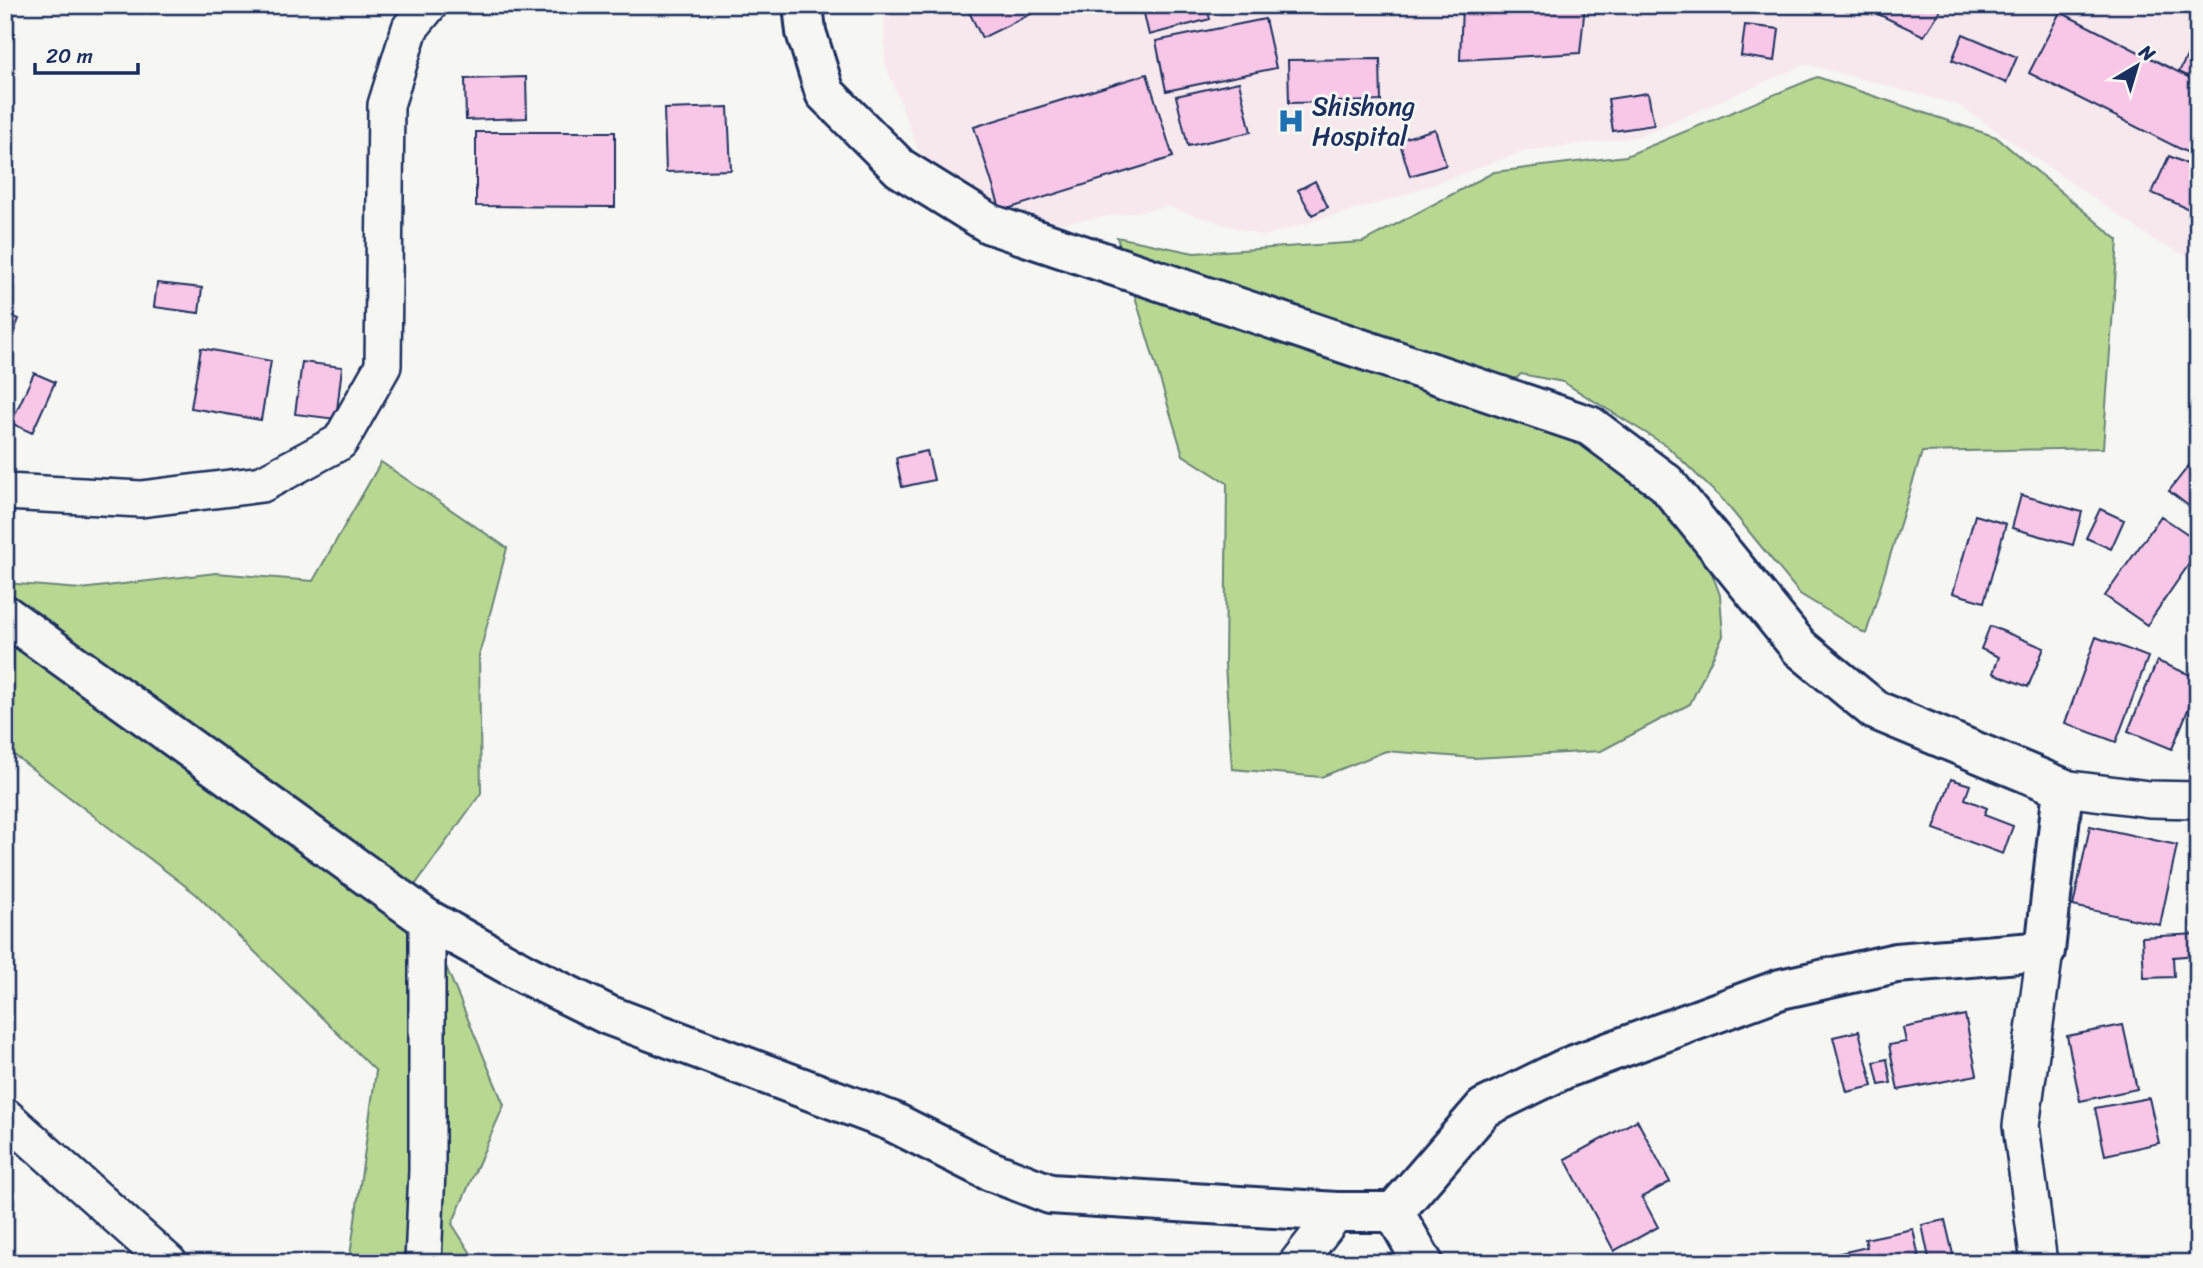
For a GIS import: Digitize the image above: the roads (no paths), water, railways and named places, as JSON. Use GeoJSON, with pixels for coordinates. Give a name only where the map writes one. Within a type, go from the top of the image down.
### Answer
{"type":"FeatureCollection","features":[{"type":"Feature","properties":{"kind":"street"},"geometry":{"type":"LineString","coordinates":[[5,492],[141,499],[262,484],[340,442],[383,366],[386,105],[410,28],[429,5]]}},
{"type":"Feature","properties":{"kind":"street"},"geometry":{"type":"LineString","coordinates":[[803,5],[806,32],[825,93],[900,168],[990,224],[1590,426],[1666,483],[1800,648],[1875,710],[2063,788],[2150,799],[2198,800]]}},
{"type":"Feature","properties":{"kind":"street"},"geometry":{"type":"LineString","coordinates":[[5,615],[427,919],[527,975],[608,1015],[891,1121],[988,1170],[1050,1194],[1337,1212],[1394,1212],[1484,1108],[1566,1068],[1781,989],[1896,963],[2045,951]]}},
{"type":"Feature","properties":{"kind":"street"},"geometry":{"type":"LineString","coordinates":[[2039,1263],[2021,1126],[2045,951],[2063,788]]}},
{"type":"Feature","properties":{"kind":"street"},"geometry":{"type":"LineString","coordinates":[[423,1263],[427,1170],[427,919]]}},
{"type":"Feature","properties":{"kind":"street"},"geometry":{"type":"LineString","coordinates":[[5,1116],[169,1263]]}},
{"type":"Feature","properties":{"kind":"street"},"geometry":{"type":"LineString","coordinates":[[1297,1263],[1337,1212]]}},
{"type":"Feature","properties":{"kind":"street"},"geometry":{"type":"LineString","coordinates":[[1394,1212],[1423,1263]]}},
{"type":"Feature","properties":{"kind":"place","name":"Shishong Hospital"},"geometry":{"type":"Point","coordinates":[1291,121]}}]}
